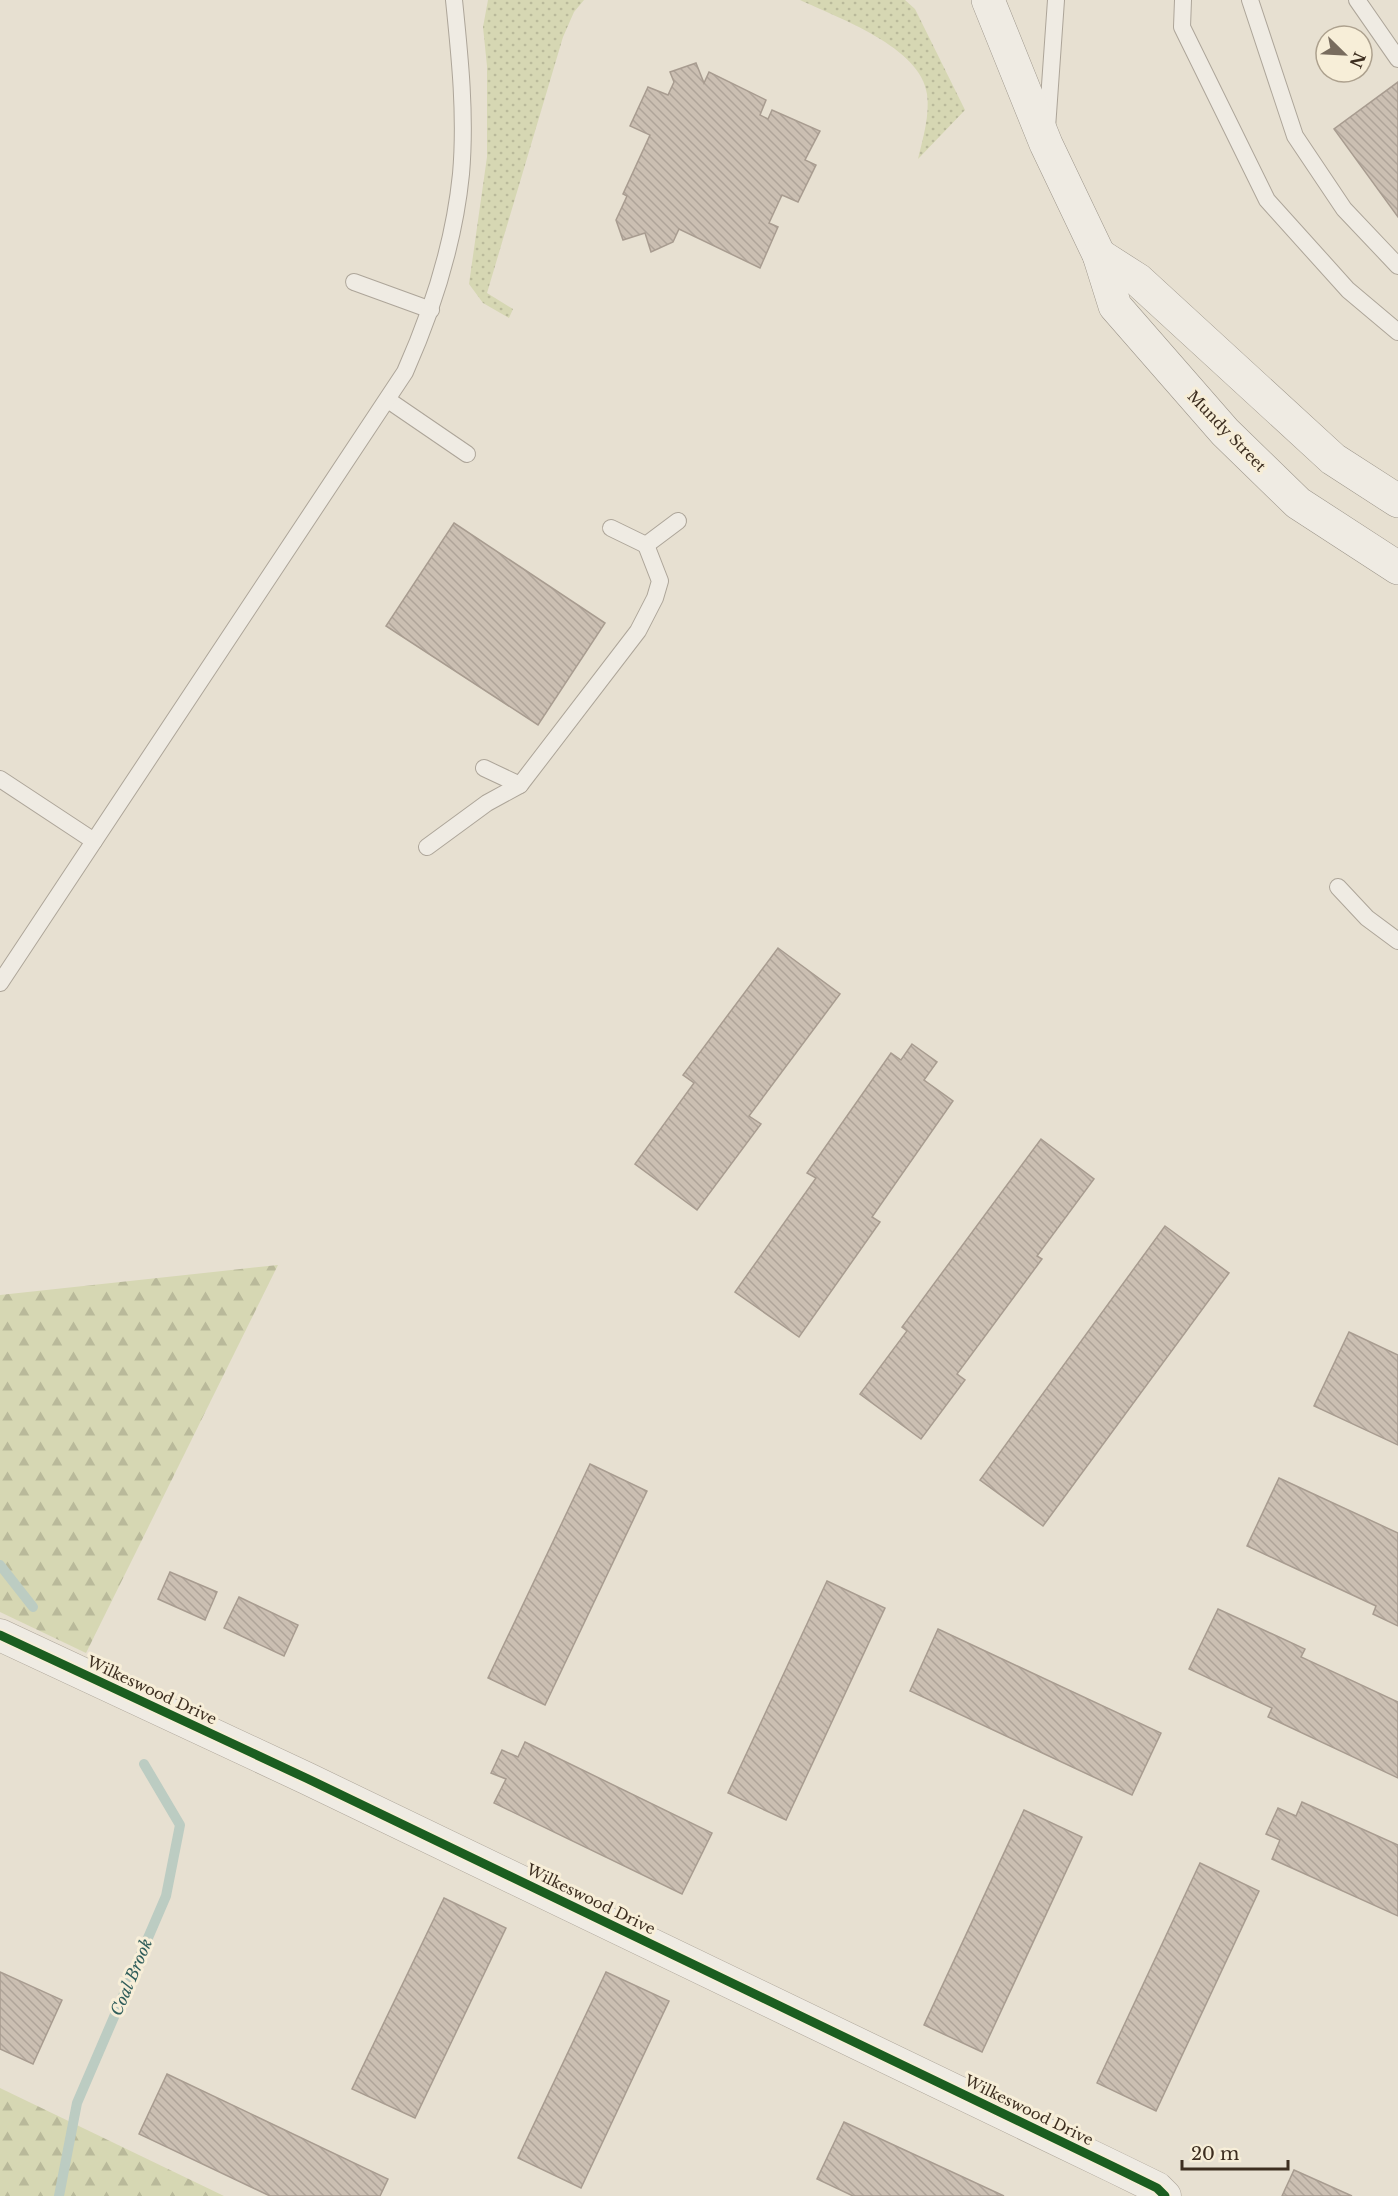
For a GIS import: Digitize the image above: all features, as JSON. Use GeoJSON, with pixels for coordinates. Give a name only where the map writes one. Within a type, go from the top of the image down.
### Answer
{"type":"FeatureCollection","features":[{"type":"Feature","properties":{"kind":"main road","name":"Mundy Street"},"geometry":{"type":"LineString","coordinates":[[984,3],[1046,144],[1099,255],[1115,306],[1225,432],[1298,503],[1398,568]]}},
{"type":"Feature","properties":{"kind":"main road"},"geometry":{"type":"LineString","coordinates":[[1099,255],[1138,280],[1334,459],[1398,501]]}},
{"type":"Feature","properties":{"kind":"street","name":"Wilkeswood Drive"},"geometry":{"type":"LineString","coordinates":[[0,1635],[710,1972],[1157,2188],[1165,2196]]}},
{"type":"Feature","properties":{"kind":"lane"},"geometry":{"type":"LineString","coordinates":[[0,983],[405,372],[431,310],[445,267],[461,174],[462,89],[454,0]]}},
{"type":"Feature","properties":{"kind":"lane"},"geometry":{"type":"LineString","coordinates":[[1046,144],[1056,0]]}},
{"type":"Feature","properties":{"kind":"lane"},"geometry":{"type":"LineString","coordinates":[[1184,0],[1182,27],[1267,200],[1348,290],[1398,332]]}},
{"type":"Feature","properties":{"kind":"lane"},"geometry":{"type":"LineString","coordinates":[[1250,0],[1294,136],[1344,209],[1398,266]]}},
{"type":"Feature","properties":{"kind":"lane"},"geometry":{"type":"LineString","coordinates":[[1357,0],[1398,58]]}},
{"type":"Feature","properties":{"kind":"lane"},"geometry":{"type":"LineString","coordinates":[[354,282],[431,310]]}},
{"type":"Feature","properties":{"kind":"lane"},"geometry":{"type":"LineString","coordinates":[[388,400],[467,454]]}},
{"type":"Feature","properties":{"kind":"lane"},"geometry":{"type":"LineString","coordinates":[[646,545],[678,521]]}},
{"type":"Feature","properties":{"kind":"lane"},"geometry":{"type":"LineString","coordinates":[[427,848],[487,803],[520,785],[638,631],[660,580],[646,545],[611,528]]}},
{"type":"Feature","properties":{"kind":"lane"},"geometry":{"type":"LineString","coordinates":[[484,768],[520,785]]}},
{"type":"Feature","properties":{"kind":"lane"},"geometry":{"type":"LineString","coordinates":[[0,779],[94,842]]}},
{"type":"Feature","properties":{"kind":"lane"},"geometry":{"type":"LineString","coordinates":[[1338,887],[1367,918],[1398,941]]}},
{"type":"Feature","properties":{"kind":"green space"},"geometry":{"type":"Polygon","coordinates":[[[488,0],[584,0],[574,12],[563,37],[487,293],[513,309],[509,318],[483,303],[469,284],[487,157],[487,66],[483,27],[488,0]]]}},
{"type":"Feature","properties":{"kind":"green space"},"geometry":{"type":"Polygon","coordinates":[[[800,0],[905,0],[915,9],[965,110],[918,159],[926,126],[927,94],[921,77],[910,62],[876,36],[800,0]]]}},
{"type":"Feature","properties":{"kind":"green space"},"geometry":{"type":"Polygon","coordinates":[[[278,1265],[86,1653],[0,1612],[0,1295],[278,1265]]]}},
{"type":"Feature","properties":{"kind":"green space"},"geometry":{"type":"Polygon","coordinates":[[[0,2088],[224,2196],[0,2196],[0,2088]]]}},
{"type":"Feature","properties":{"kind":"building"},"geometry":{"type":"Polygon","coordinates":[[[696,63],[704,83],[709,72],[766,100],[760,115],[768,119],[772,110],[820,131],[805,160],[816,165],[798,202],[782,195],[769,223],[778,227],[760,268],[679,229],[673,242],[651,252],[645,233],[623,240],[616,220],[627,196],[623,194],[650,135],[630,126],[648,87],[668,95],[674,82],[670,72],[696,63]]]}},
{"type":"Feature","properties":{"kind":"building"},"geometry":{"type":"Polygon","coordinates":[[[1398,82],[1398,217],[1334,129],[1398,82]]]}},
{"type":"Feature","properties":{"kind":"building"},"geometry":{"type":"Polygon","coordinates":[[[454,523],[605,623],[538,725],[386,626],[454,523]]]}},
{"type":"Feature","properties":{"kind":"building"},"geometry":{"type":"Polygon","coordinates":[[[778,948],[840,994],[749,1116],[761,1124],[697,1210],[635,1164],[694,1083],[683,1075],[778,948]]]}},
{"type":"Feature","properties":{"kind":"building"},"geometry":{"type":"Polygon","coordinates":[[[912,1044],[937,1062],[924,1080],[953,1101],[872,1217],[880,1222],[799,1337],[735,1292],[816,1178],[807,1173],[891,1053],[901,1060],[912,1044]]]}},
{"type":"Feature","properties":{"kind":"building"},"geometry":{"type":"Polygon","coordinates":[[[1041,1139],[1094,1179],[1037,1256],[1042,1259],[957,1374],[965,1380],[921,1439],[860,1394],[907,1331],[902,1327],[1041,1139]]]}},
{"type":"Feature","properties":{"kind":"building"},"geometry":{"type":"Polygon","coordinates":[[[1165,1226],[1229,1273],[1043,1526],[980,1480],[1165,1226]]]}},
{"type":"Feature","properties":{"kind":"building"},"geometry":{"type":"Polygon","coordinates":[[[1349,1332],[1398,1355],[1398,1445],[1314,1406],[1349,1332]]]}},
{"type":"Feature","properties":{"kind":"building"},"geometry":{"type":"Polygon","coordinates":[[[590,1464],[647,1491],[545,1705],[488,1678],[590,1464]]]}},
{"type":"Feature","properties":{"kind":"building"},"geometry":{"type":"Polygon","coordinates":[[[1279,1478],[1398,1533],[1398,1626],[1373,1614],[1376,1606],[1247,1546],[1279,1478]]]}},
{"type":"Feature","properties":{"kind":"building"},"geometry":{"type":"Polygon","coordinates":[[[170,1572],[217,1592],[205,1620],[158,1599],[170,1572]]]}},
{"type":"Feature","properties":{"kind":"building"},"geometry":{"type":"Polygon","coordinates":[[[827,1581],[885,1608],[786,1820],[728,1793],[827,1581]]]}},
{"type":"Feature","properties":{"kind":"building"},"geometry":{"type":"Polygon","coordinates":[[[239,1597],[298,1625],[284,1656],[224,1628],[239,1597]]]}},
{"type":"Feature","properties":{"kind":"building"},"geometry":{"type":"Polygon","coordinates":[[[1218,1609],[1305,1649],[1301,1657],[1398,1702],[1398,1778],[1268,1717],[1272,1708],[1189,1669],[1218,1609]]]}},
{"type":"Feature","properties":{"kind":"building"},"geometry":{"type":"Polygon","coordinates":[[[938,1629],[1161,1733],[1132,1795],[910,1691],[938,1629]]]}},
{"type":"Feature","properties":{"kind":"building"},"geometry":{"type":"Polygon","coordinates":[[[525,1742],[712,1833],[682,1894],[494,1803],[506,1779],[491,1773],[502,1750],[518,1757],[525,1742]]]}},
{"type":"Feature","properties":{"kind":"building"},"geometry":{"type":"Polygon","coordinates":[[[1302,1802],[1398,1845],[1398,1916],[1272,1859],[1280,1840],[1266,1834],[1278,1808],[1296,1816],[1302,1802]]]}},
{"type":"Feature","properties":{"kind":"building"},"geometry":{"type":"Polygon","coordinates":[[[1024,1810],[1082,1837],[982,2052],[924,2025],[1024,1810]]]}},
{"type":"Feature","properties":{"kind":"building"},"geometry":{"type":"Polygon","coordinates":[[[1200,1863],[1259,1891],[1156,2111],[1097,2083],[1200,1863]]]}},
{"type":"Feature","properties":{"kind":"building"},"geometry":{"type":"Polygon","coordinates":[[[444,1898],[506,1928],[415,2118],[352,2089],[444,1898]]]}},
{"type":"Feature","properties":{"kind":"building"},"geometry":{"type":"Polygon","coordinates":[[[0,1972],[62,2000],[33,2064],[0,2049],[0,1972]]]}},
{"type":"Feature","properties":{"kind":"building"},"geometry":{"type":"Polygon","coordinates":[[[606,1972],[669,2001],[581,2188],[518,2158],[606,1972]]]}},
{"type":"Feature","properties":{"kind":"building"},"geometry":{"type":"Polygon","coordinates":[[[167,2074],[388,2179],[380,2196],[270,2196],[139,2134],[167,2074]]]}},
{"type":"Feature","properties":{"kind":"building"},"geometry":{"type":"Polygon","coordinates":[[[844,2122],[1004,2196],[853,2196],[817,2179],[844,2122]]]}},
{"type":"Feature","properties":{"kind":"building"},"geometry":{"type":"Polygon","coordinates":[[[1294,2170],[1352,2196],[1282,2196],[1294,2170]]]}},
{"type":"Feature","properties":{"kind":"waterway","name":"Coal Brook"},"geometry":{"type":"LineString","coordinates":[[0,1565],[33,1607]]}},
{"type":"Feature","properties":{"kind":"waterway","name":"Coal Brook"},"geometry":{"type":"LineString","coordinates":[[59,2196],[77,2103],[166,1896],[180,1825],[144,1764]]}},
{"type":"Feature","properties":{"kind":"cycle path"},"geometry":{"type":"LineString","coordinates":[[0,1635],[306,1778],[1114,2167],[1157,2188],[1165,2196]]}}]}
